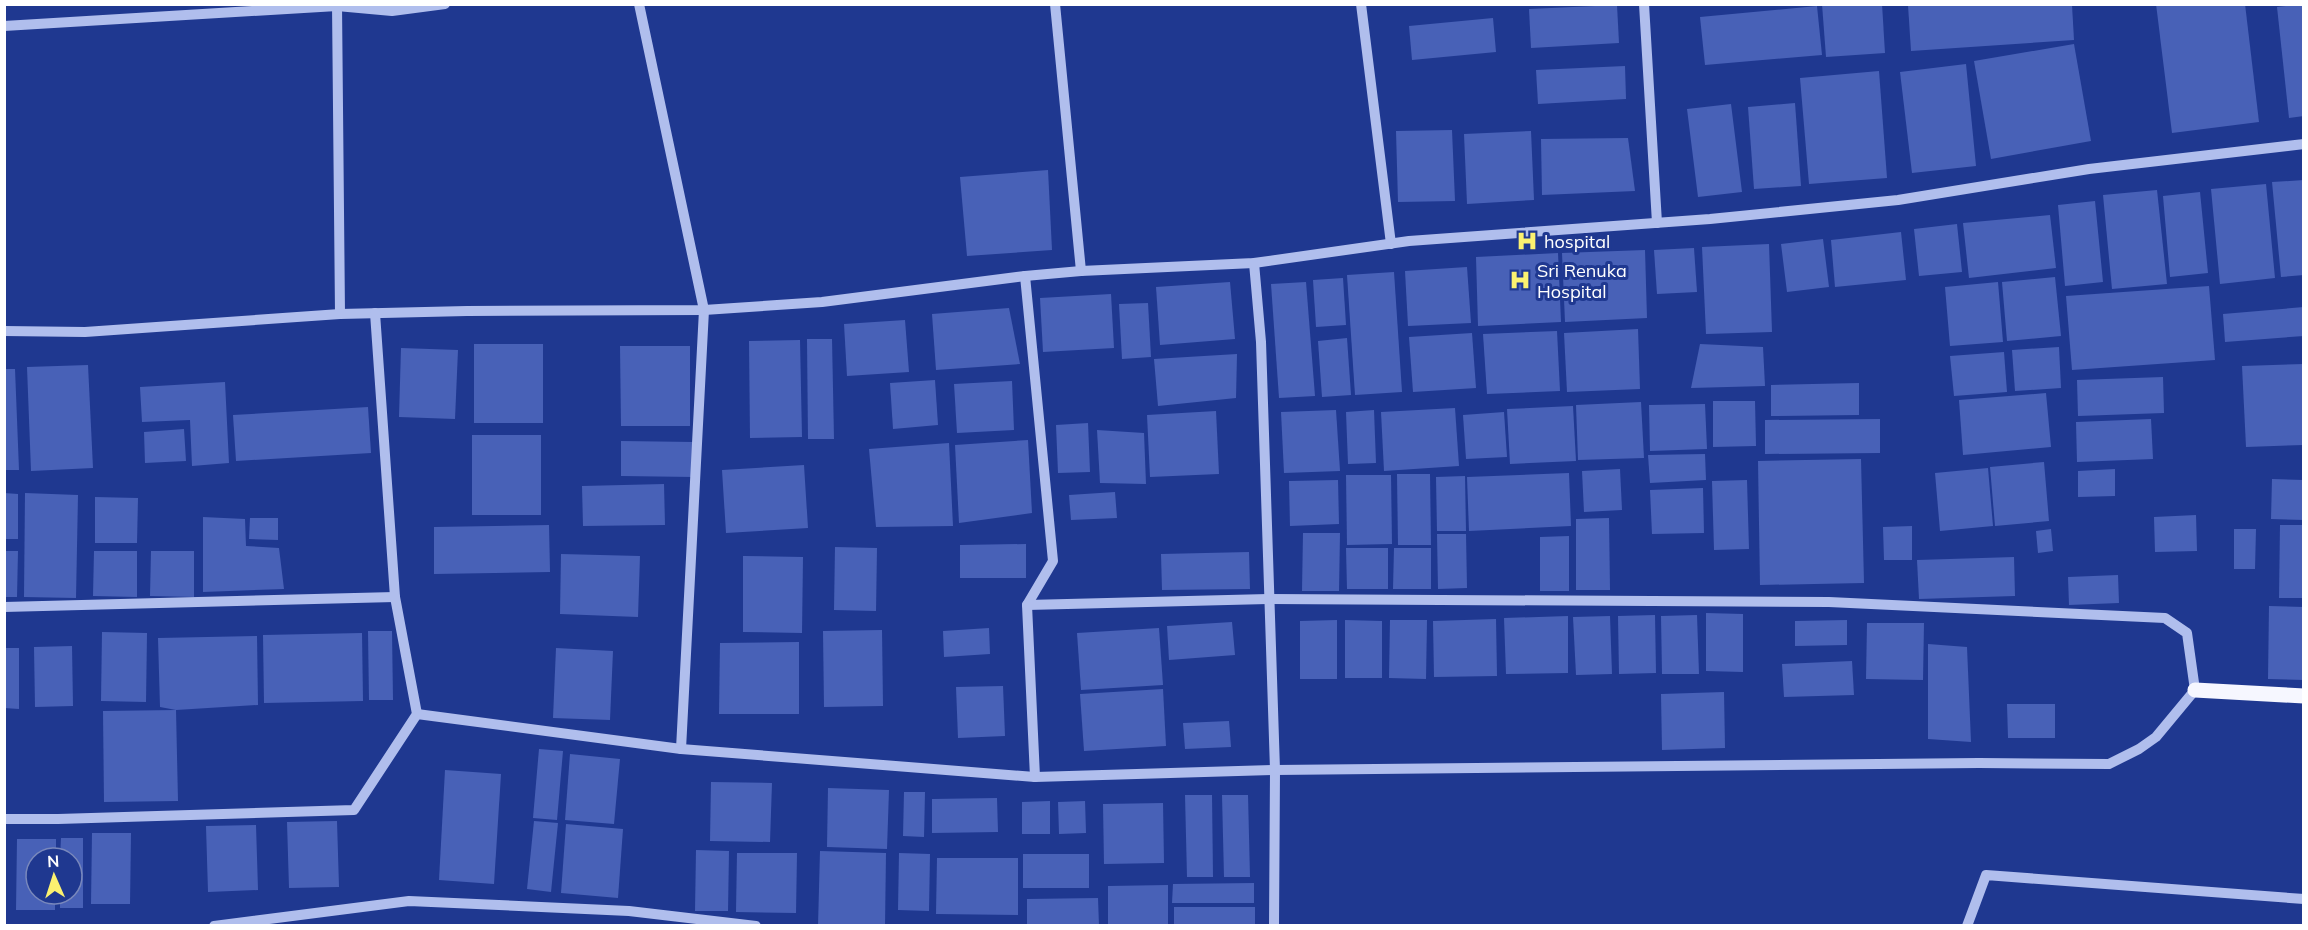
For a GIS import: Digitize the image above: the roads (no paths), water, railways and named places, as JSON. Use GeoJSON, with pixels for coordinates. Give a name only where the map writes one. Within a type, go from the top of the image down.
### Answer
{"type":"FeatureCollection","features":[{"type":"Feature","properties":{"kind":"main road"},"geometry":{"type":"LineString","coordinates":[[2194,690],[2304,696]]}},
{"type":"Feature","properties":{"kind":"street"},"geometry":{"type":"LineString","coordinates":[[4,26],[337,5],[392,10],[445,4]]}},
{"type":"Feature","properties":{"kind":"street"},"geometry":{"type":"LineString","coordinates":[[639,4],[704,310],[681,749]]}},
{"type":"Feature","properties":{"kind":"street"},"geometry":{"type":"LineString","coordinates":[[1055,4],[1081,271]]}},
{"type":"Feature","properties":{"kind":"street"},"geometry":{"type":"LineString","coordinates":[[1361,4],[1391,244]]}},
{"type":"Feature","properties":{"kind":"street"},"geometry":{"type":"LineString","coordinates":[[1644,4],[1657,223]]}},
{"type":"Feature","properties":{"kind":"street"},"geometry":{"type":"LineString","coordinates":[[337,5],[340,314]]}},
{"type":"Feature","properties":{"kind":"street"},"geometry":{"type":"LineString","coordinates":[[4,331],[85,332],[340,314],[467,310],[704,310],[822,302],[1025,276],[1254,262],[1391,244],[1518,232],[1657,223],[1898,200],[2090,169],[2304,144]]}},
{"type":"Feature","properties":{"kind":"street"},"geometry":{"type":"LineString","coordinates":[[1254,262],[1261,342],[1275,770],[1274,926]]}},
{"type":"Feature","properties":{"kind":"street"},"geometry":{"type":"LineString","coordinates":[[1025,276],[1053,561],[1027,605],[1035,777]]}},
{"type":"Feature","properties":{"kind":"street"},"geometry":{"type":"LineString","coordinates":[[4,819],[354,810],[417,714],[395,597],[375,313]]}},
{"type":"Feature","properties":{"kind":"street"},"geometry":{"type":"LineString","coordinates":[[4,607],[395,597]]}},
{"type":"Feature","properties":{"kind":"street"},"geometry":{"type":"LineString","coordinates":[[417,714],[681,749],[1035,777],[1275,770],[1979,763],[2109,764],[2139,749],[2156,737],[2194,690],[2187,633],[2165,618],[1829,602],[1268,599],[1027,605]]}},
{"type":"Feature","properties":{"kind":"street"},"geometry":{"type":"LineString","coordinates":[[1967,926],[1986,875],[2304,899]]}},
{"type":"Feature","properties":{"kind":"street"},"geometry":{"type":"LineString","coordinates":[[213,926],[409,901],[629,911],[756,926]]}},
{"type":"Feature","properties":{"kind":"place","name":"hospital"},"geometry":{"type":"Point","coordinates":[1527,241]}},
{"type":"Feature","properties":{"kind":"place","name":"Sri Renuka Hospital"},"geometry":{"type":"Point","coordinates":[1520,280]}}]}
